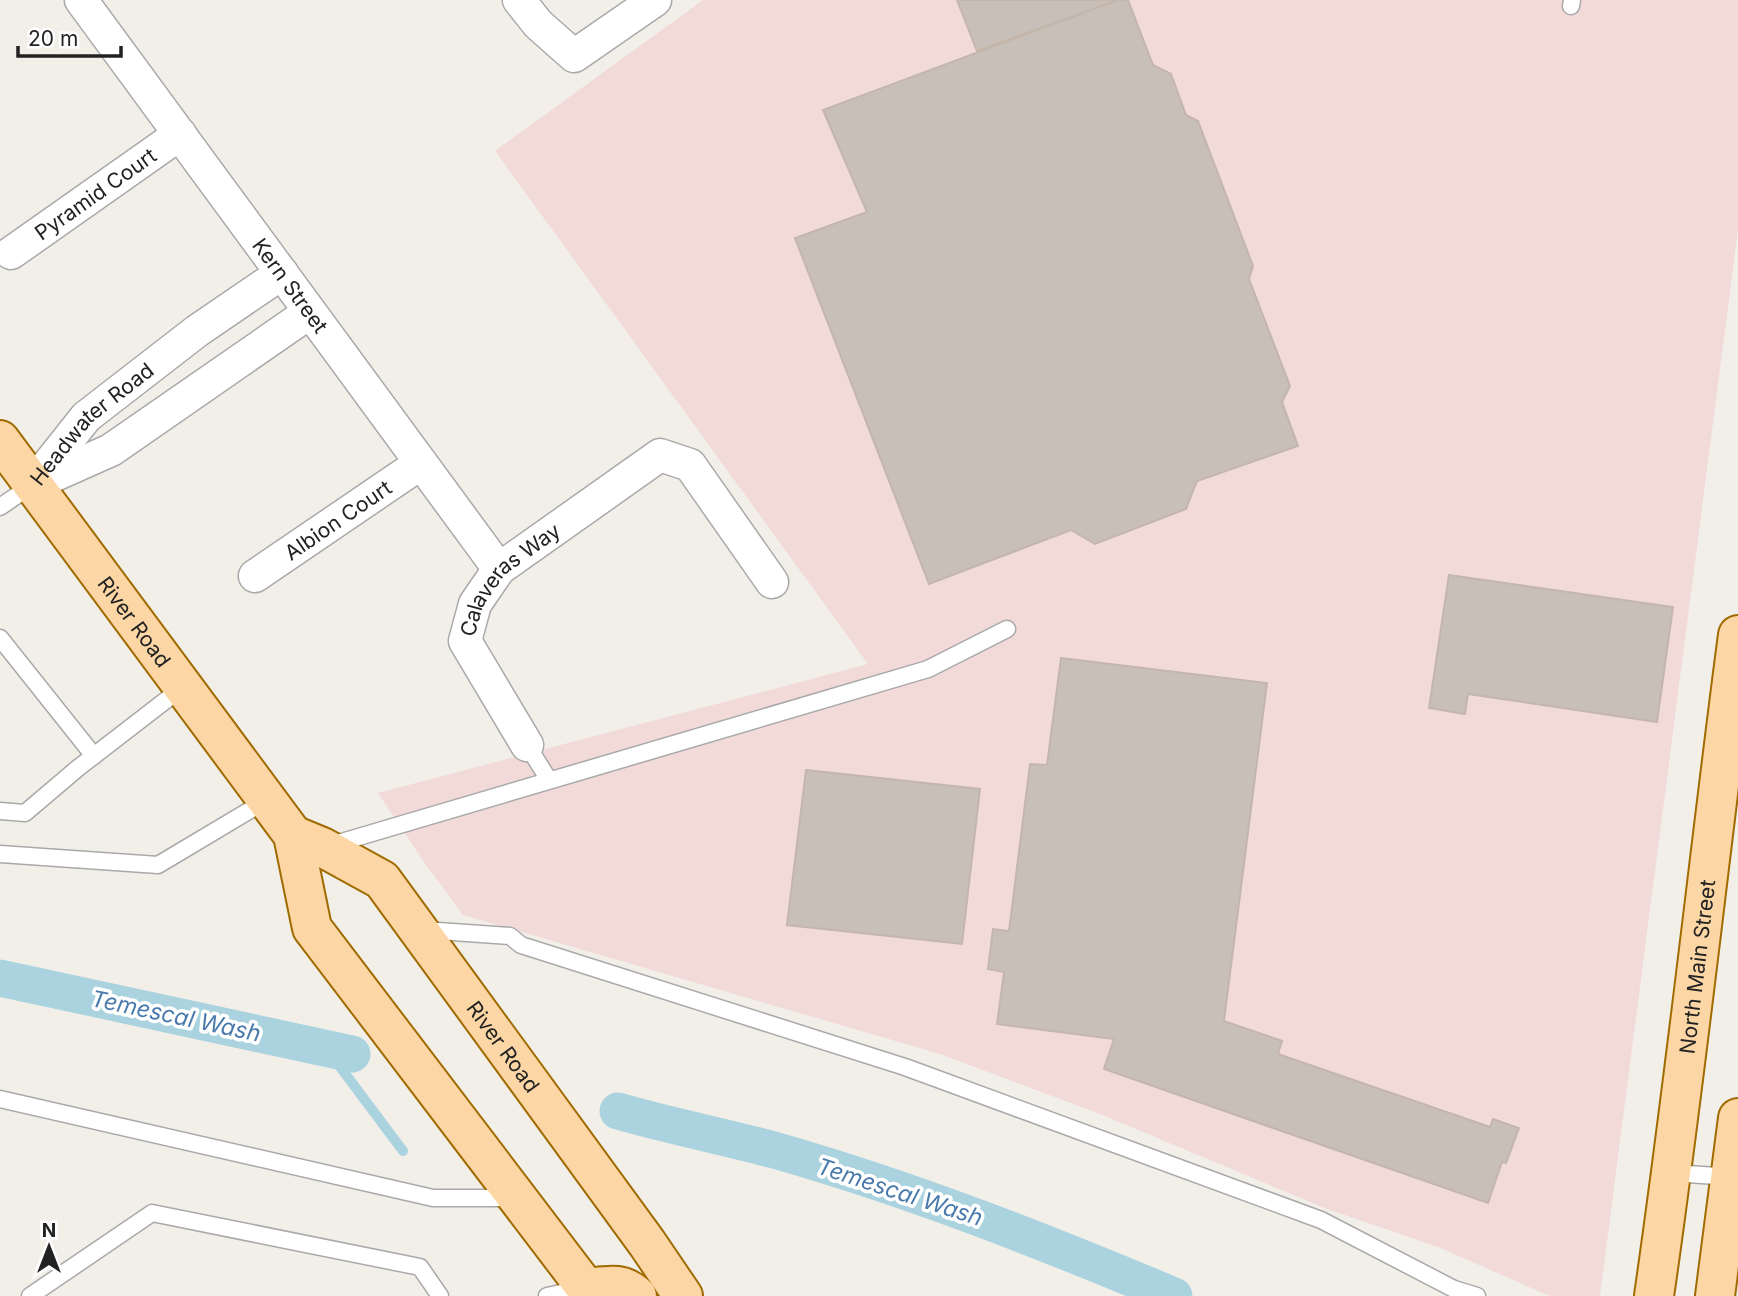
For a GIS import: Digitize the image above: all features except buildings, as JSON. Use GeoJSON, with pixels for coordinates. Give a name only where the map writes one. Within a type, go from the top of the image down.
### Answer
{"type":"FeatureCollection","features":[{"type":"Feature","properties":{"kind":"main road","name":"River Road"},"geometry":{"type":"LineString","coordinates":[[0,440],[267,800],[308,841],[382,880],[683,1296]]}},
{"type":"Feature","properties":{"kind":"main road","name":"North Main Street"},"geometry":{"type":"LineString","coordinates":[[1654,1296],[1672,1172],[1738,635]]}},
{"type":"Feature","properties":{"kind":"main road","name":"River Road"},"geometry":{"type":"LineString","coordinates":[[308,841],[312,928],[589,1292]]}},
{"type":"Feature","properties":{"kind":"main road"},"geometry":{"type":"LineString","coordinates":[[1715,1296],[1735,1178],[1738,1118]]}},
{"type":"Feature","properties":{"kind":"main road"},"geometry":{"type":"LineString","coordinates":[[589,1292],[619,1284],[629,1288],[637,1296]]}},
{"type":"Feature","properties":{"kind":"street","name":"Kern Street"},"geometry":{"type":"LineString","coordinates":[[82,0],[499,569]]}},
{"type":"Feature","properties":{"kind":"street"},"geometry":{"type":"LineString","coordinates":[[519,0],[538,24],[574,56],[655,0]]}},
{"type":"Feature","properties":{"kind":"street","name":"Pyramid Court"},"geometry":{"type":"LineString","coordinates":[[11,253],[180,134]]}},
{"type":"Feature","properties":{"kind":"street","name":"Headwater Road"},"geometry":{"type":"LineString","coordinates":[[32,485],[86,417],[197,331],[282,273]]}},
{"type":"Feature","properties":{"kind":"street","name":"Headwater Road"},"geometry":{"type":"LineString","coordinates":[[32,485],[111,450],[310,312]]}},
{"type":"Feature","properties":{"kind":"street","name":"Calaveras Way"},"geometry":{"type":"LineString","coordinates":[[527,745],[465,641],[475,604],[499,569],[660,455],[690,465],[772,582]]}},
{"type":"Feature","properties":{"kind":"street","name":"Albion Court"},"geometry":{"type":"LineString","coordinates":[[255,576],[421,463]]}},
{"type":"Feature","properties":{"kind":"lane"},"geometry":{"type":"LineString","coordinates":[[0,507],[32,485]]}},
{"type":"Feature","properties":{"kind":"lane"},"geometry":{"type":"LineString","coordinates":[[308,841],[549,780],[928,669],[1007,629]]}},
{"type":"Feature","properties":{"kind":"lane"},"geometry":{"type":"LineString","coordinates":[[0,638],[94,756]]}},
{"type":"Feature","properties":{"kind":"lane"},"geometry":{"type":"LineString","coordinates":[[0,811],[25,813],[183,687]]}},
{"type":"Feature","properties":{"kind":"lane","name":"Calaveras Way"},"geometry":{"type":"LineString","coordinates":[[527,745],[549,780]]}},
{"type":"Feature","properties":{"kind":"lane"},"geometry":{"type":"LineString","coordinates":[[0,854],[158,865],[267,800]]}},
{"type":"Feature","properties":{"kind":"lane"},"geometry":{"type":"LineString","coordinates":[[421,935],[510,936],[521,945],[905,1067],[1321,1220],[1454,1289],[1477,1296]]}},
{"type":"Feature","properties":{"kind":"lane"},"geometry":{"type":"LineString","coordinates":[[0,1100],[433,1198],[518,1199]]}},
{"type":"Feature","properties":{"kind":"lane"},"geometry":{"type":"LineString","coordinates":[[1672,1172],[1735,1178]]}},
{"type":"Feature","properties":{"kind":"lane"},"geometry":{"type":"LineString","coordinates":[[30,1296],[152,1213],[420,1267],[440,1296]]}},
{"type":"Feature","properties":{"kind":"lane"},"geometry":{"type":"LineString","coordinates":[[547,1296],[589,1292]]}},
{"type":"Feature","properties":{"kind":"shaded area"},"geometry":{"type":"Polygon","coordinates":[[[703,0],[1738,0],[1738,230],[1600,1296],[1550,1296],[1438,1247],[1327,1209],[1100,1114],[940,1054],[463,915],[424,862],[378,793],[868,664],[495,151],[703,0]]]}},
{"type":"Feature","properties":{"kind":"waterway","name":"Temescal Wash"},"geometry":{"type":"LineString","coordinates":[[0,978],[352,1054]]}},
{"type":"Feature","properties":{"kind":"waterway"},"geometry":{"type":"LineString","coordinates":[[326,1048],[403,1151]]}},
{"type":"Feature","properties":{"kind":"waterway","name":"Temescal Wash"},"geometry":{"type":"LineString","coordinates":[[618,1111],[825,1165],[1026,1236],[1174,1296]]}}]}
